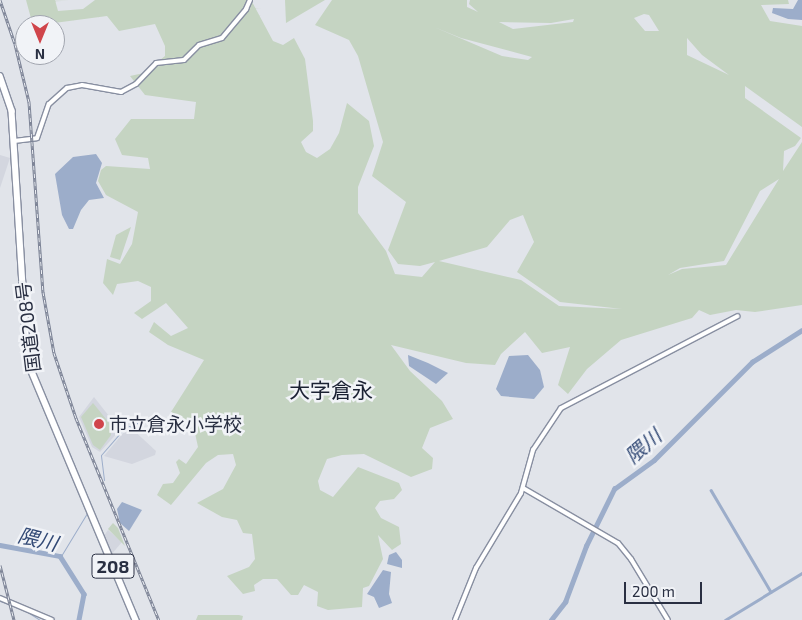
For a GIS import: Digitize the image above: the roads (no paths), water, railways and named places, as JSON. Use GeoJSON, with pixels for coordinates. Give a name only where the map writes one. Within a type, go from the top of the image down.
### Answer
{"type":"FeatureCollection","features":[{"type":"Feature","properties":{"kind":"highway","name":"国道208号"},"geometry":{"type":"LineString","coordinates":[[0,76],[12,111],[28,362],[136,620]]}},
{"type":"Feature","properties":{"kind":"street"},"geometry":{"type":"LineString","coordinates":[[14,141],[37,138],[49,104],[67,88],[82,85],[121,92],[136,84],[156,63],[184,60],[199,45],[222,38],[244,12],[250,0]]}},
{"type":"Feature","properties":{"kind":"street"},"geometry":{"type":"LineString","coordinates":[[455,620],[470,579],[523,488],[533,450],[564,405],[738,316]]}},
{"type":"Feature","properties":{"kind":"street"},"geometry":{"type":"LineString","coordinates":[[523,488],[609,536],[627,554],[668,620]]}},
{"type":"Feature","properties":{"kind":"street"},"geometry":{"type":"LineString","coordinates":[[0,598],[52,620]]}},
{"type":"Feature","properties":{"kind":"water"},"geometry":{"type":"Polygon","coordinates":[[[798,0],[802,0],[802,20],[788,19],[772,13],[773,8],[793,9],[798,0]]]}},
{"type":"Feature","properties":{"kind":"water"},"geometry":{"type":"Polygon","coordinates":[[[96,154],[102,163],[96,183],[104,198],[89,200],[81,210],[73,229],[69,229],[62,215],[55,174],[73,157],[96,154]]]}},
{"type":"Feature","properties":{"kind":"water"},"geometry":{"type":"Polygon","coordinates":[[[408,355],[448,373],[436,384],[409,366],[408,355]]]}},
{"type":"Feature","properties":{"kind":"water"},"geometry":{"type":"Polygon","coordinates":[[[528,355],[540,370],[544,387],[534,399],[501,396],[496,389],[509,356],[528,355]]]}},
{"type":"Feature","properties":{"kind":"water"},"geometry":{"type":"Polygon","coordinates":[[[122,502],[142,510],[129,531],[120,523],[117,509],[122,502]]]}},
{"type":"Feature","properties":{"kind":"water"},"geometry":{"type":"Polygon","coordinates":[[[396,552],[402,560],[402,568],[387,564],[389,555],[396,552]]]}},
{"type":"Feature","properties":{"kind":"water"},"geometry":{"type":"Polygon","coordinates":[[[383,570],[391,572],[389,594],[392,603],[379,608],[374,597],[367,594],[383,570]]]}},
{"type":"Feature","properties":{"kind":"waterway","name":"隈川"},"geometry":{"type":"LineString","coordinates":[[551,620],[565,602],[586,546],[614,489],[654,460],[752,362],[802,330]]}},
{"type":"Feature","properties":{"kind":"waterway"},"geometry":{"type":"LineString","coordinates":[[129,426],[133,428],[140,419],[155,425],[163,420],[176,424]]}},
{"type":"Feature","properties":{"kind":"waterway"},"geometry":{"type":"LineString","coordinates":[[104,480],[101,455],[124,429]]}},
{"type":"Feature","properties":{"kind":"waterway"},"geometry":{"type":"LineString","coordinates":[[711,490],[771,592]]}},
{"type":"Feature","properties":{"kind":"waterway"},"geometry":{"type":"LineString","coordinates":[[61,556],[87,513]]}},
{"type":"Feature","properties":{"kind":"waterway","name":"隈川"},"geometry":{"type":"LineString","coordinates":[[0,545],[60,556],[84,594],[79,620]]}},
{"type":"Feature","properties":{"kind":"waterway"},"geometry":{"type":"LineString","coordinates":[[725,620],[802,573]]}},
{"type":"Feature","properties":{"kind":"waterway"},"geometry":{"type":"LineString","coordinates":[[0,601],[11,605]]}},
{"type":"Feature","properties":{"kind":"waterway"},"geometry":{"type":"LineString","coordinates":[[26,611],[40,620]]}},
{"type":"Feature","properties":{"kind":"railway"},"geometry":{"type":"LineString","coordinates":[[0,0],[15,44],[29,102],[43,292],[54,353],[76,418],[159,620]]}},
{"type":"Feature","properties":{"kind":"railway"},"geometry":{"type":"LineString","coordinates":[[0,565],[14,620]]}},
{"type":"Feature","properties":{"kind":"place","name":"市立倉永小学校"},"geometry":{"type":"Point","coordinates":[99,424]}},
{"type":"Feature","properties":{"kind":"district","name":"大字倉永"},"geometry":{"type":"Point","coordinates":[331,390]}}]}
